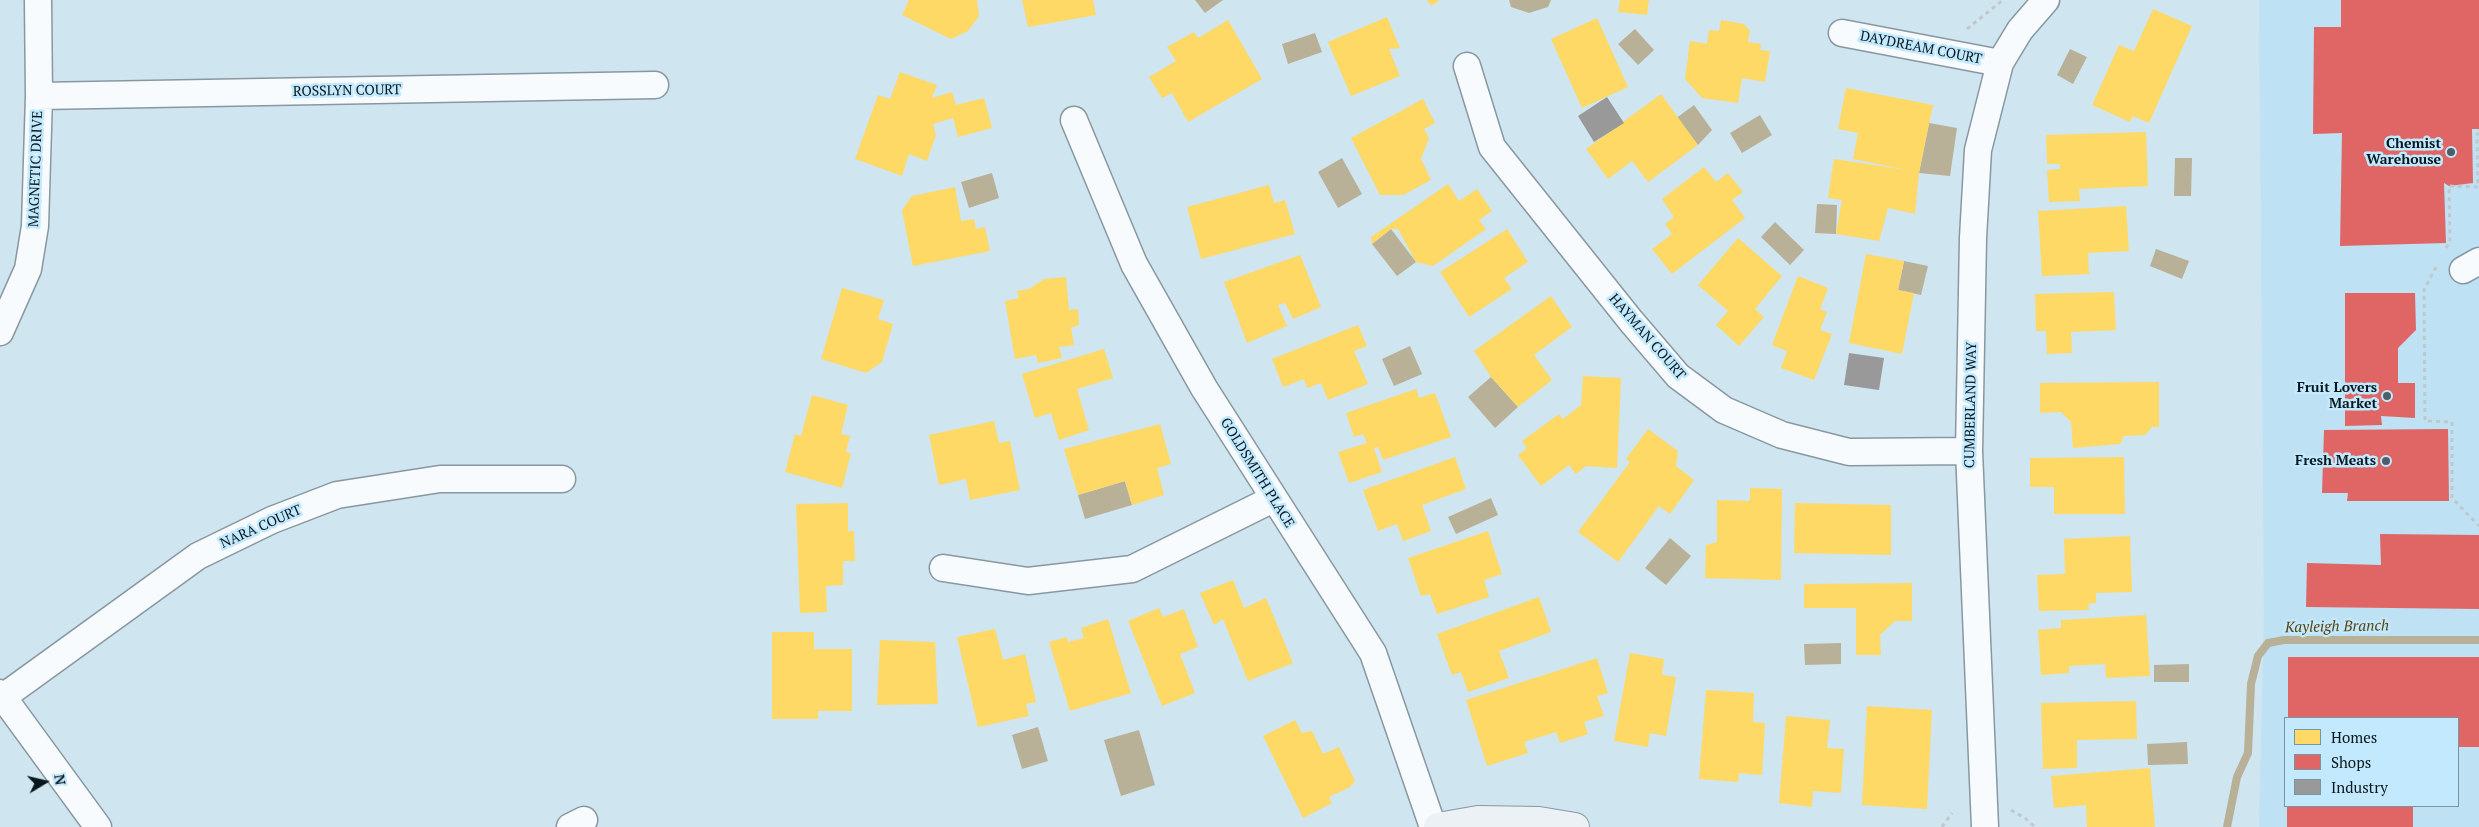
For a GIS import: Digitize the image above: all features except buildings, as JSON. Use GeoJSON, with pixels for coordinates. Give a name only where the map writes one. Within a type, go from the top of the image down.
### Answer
{"type":"FeatureCollection","features":[{"type":"Feature","properties":{"kind":"street","name":"MAGNETIC DRIVE"},"geometry":{"type":"LineString","coordinates":[[0,332],[28,269],[34,234],[39,96],[38,0]]}},
{"type":"Feature","properties":{"kind":"street","name":"CUMBERLAND WAY"},"geometry":{"type":"LineString","coordinates":[[1985,827],[1969,451],[1978,150],[2000,63],[2020,30],[2046,0]]}},
{"type":"Feature","properties":{"kind":"street","name":"DAYDREAM COURT"},"geometry":{"type":"LineString","coordinates":[[1842,33],[2000,63]]}},
{"type":"Feature","properties":{"kind":"street","name":"HAYMAN COURT"},"geometry":{"type":"LineString","coordinates":[[1467,66],[1492,147],[1630,321],[1678,376],[1724,410],[1782,436],[1849,452],[1969,451]]}},
{"type":"Feature","properties":{"kind":"street","name":"ROSSLYN COURT"},"geometry":{"type":"LineString","coordinates":[[39,96],[655,85]]}},
{"type":"Feature","properties":{"kind":"street","name":"GOLDSMITH PLACE"},"geometry":{"type":"LineString","coordinates":[[1074,120],[1134,264],[1204,388],[1272,499],[1373,653],[1433,827]]}},
{"type":"Feature","properties":{"kind":"street"},"geometry":{"type":"LineString","coordinates":[[2479,261],[2463,270],[2479,276]]}},
{"type":"Feature","properties":{"kind":"street","name":"NARA COURT"},"geometry":{"type":"LineString","coordinates":[[2,695],[198,556],[272,520],[337,495],[440,478],[562,479]]}},
{"type":"Feature","properties":{"kind":"street"},"geometry":{"type":"LineString","coordinates":[[943,568],[1028,581],[1132,569],[1272,499]]}},
{"type":"Feature","properties":{"kind":"street"},"geometry":{"type":"LineString","coordinates":[[2,695],[98,827]]}},
{"type":"Feature","properties":{"kind":"street"},"geometry":{"type":"LineString","coordinates":[[1438,827],[1478,820],[1539,821],[1575,827]]}},
{"type":"Feature","properties":{"kind":"path"},"geometry":{"type":"LineString","coordinates":[[2424,421],[2452,422],[2452,498],[2479,526]]}},
{"type":"Feature","properties":{"kind":"path"},"geometry":{"type":"LineString","coordinates":[[2010,809],[2035,827]]}},
{"type":"Feature","properties":{"kind":"path"},"geometry":{"type":"LineString","coordinates":[[1942,827],[1952,813]]}},
{"type":"Feature","properties":{"kind":"shaded area"},"geometry":{"type":"Polygon","coordinates":[[[1195,0],[1223,0],[1205,13],[1195,0]]]}},
{"type":"Feature","properties":{"kind":"shaded area"},"geometry":{"type":"Polygon","coordinates":[[[1509,0],[1551,0],[1548,7],[1529,13],[1511,7],[1509,0]]]}},
{"type":"Feature","properties":{"kind":"shaded area"},"geometry":{"type":"Polygon","coordinates":[[[2259,0],[2479,0],[2479,827],[2259,827],[2264,616],[2259,0]]]}},
{"type":"Feature","properties":{"kind":"shaded area"},"geometry":{"type":"Polygon","coordinates":[[[1635,29],[1654,50],[1638,65],[1618,44],[1635,29]]]}},
{"type":"Feature","properties":{"kind":"shaded area"},"geometry":{"type":"Polygon","coordinates":[[[1315,33],[1322,52],[1288,64],[1282,44],[1315,33]]]}},
{"type":"Feature","properties":{"kind":"shaded area"},"geometry":{"type":"Polygon","coordinates":[[[2070,49],[2087,57],[2073,84],[2057,75],[2070,49]]]}},
{"type":"Feature","properties":{"kind":"shaded area"},"geometry":{"type":"Polygon","coordinates":[[[1694,105],[1712,130],[1698,145],[1675,119],[1694,105]]]}},
{"type":"Feature","properties":{"kind":"shaded area"},"geometry":{"type":"Polygon","coordinates":[[[1760,115],[1772,135],[1742,153],[1730,133],[1760,115]]]}},
{"type":"Feature","properties":{"kind":"shaded area"},"geometry":{"type":"Polygon","coordinates":[[[1929,123],[1957,128],[1950,176],[1919,173],[1929,123]]]}},
{"type":"Feature","properties":{"kind":"shaded area"},"geometry":{"type":"Polygon","coordinates":[[[1342,158],[1362,194],[1338,208],[1318,172],[1342,158]]]}},
{"type":"Feature","properties":{"kind":"shaded area"},"geometry":{"type":"Polygon","coordinates":[[[2175,158],[2192,158],[2191,196],[2174,196],[2175,158]]]}},
{"type":"Feature","properties":{"kind":"shaded area"},"geometry":{"type":"Polygon","coordinates":[[[992,173],[999,198],[969,208],[961,182],[992,173]]]}},
{"type":"Feature","properties":{"kind":"shaded area"},"geometry":{"type":"Polygon","coordinates":[[[1817,204],[1837,205],[1836,234],[1815,233],[1817,204]]]}},
{"type":"Feature","properties":{"kind":"shaded area"},"geometry":{"type":"Polygon","coordinates":[[[1775,222],[1804,250],[1790,265],[1761,237],[1775,222]]]}},
{"type":"Feature","properties":{"kind":"shaded area"},"geometry":{"type":"Polygon","coordinates":[[[1391,229],[1416,262],[1397,276],[1372,244],[1391,229]]]}},
{"type":"Feature","properties":{"kind":"shaded area"},"geometry":{"type":"Polygon","coordinates":[[[2156,249],[2189,261],[2182,279],[2150,266],[2156,249]]]}},
{"type":"Feature","properties":{"kind":"shaded area"},"geometry":{"type":"Polygon","coordinates":[[[1904,261],[1928,266],[1921,295],[1898,290],[1904,261]]]}},
{"type":"Feature","properties":{"kind":"shaded area"},"geometry":{"type":"Polygon","coordinates":[[[1410,346],[1422,374],[1394,386],[1382,359],[1410,346]]]}},
{"type":"Feature","properties":{"kind":"shaded area"},"geometry":{"type":"Polygon","coordinates":[[[1491,377],[1518,407],[1495,428],[1468,397],[1491,377]]]}},
{"type":"Feature","properties":{"kind":"shaded area"},"geometry":{"type":"Polygon","coordinates":[[[1125,481],[1132,505],[1085,519],[1078,495],[1125,481]]]}},
{"type":"Feature","properties":{"kind":"shaded area"},"geometry":{"type":"Polygon","coordinates":[[[1491,498],[1498,515],[1456,534],[1448,517],[1491,498]]]}},
{"type":"Feature","properties":{"kind":"shaded area"},"geometry":{"type":"Polygon","coordinates":[[[1670,538],[1691,556],[1666,585],[1645,568],[1670,538]]]}},
{"type":"Feature","properties":{"kind":"shaded area"},"geometry":{"type":"Polygon","coordinates":[[[1841,643],[1841,664],[1805,665],[1804,644],[1841,643]]]}},
{"type":"Feature","properties":{"kind":"shaded area"},"geometry":{"type":"Polygon","coordinates":[[[2189,664],[2189,682],[2154,682],[2154,665],[2189,664]]]}},
{"type":"Feature","properties":{"kind":"shaded area"},"geometry":{"type":"Polygon","coordinates":[[[1038,727],[1048,761],[1022,769],[1012,735],[1038,727]]]}},
{"type":"Feature","properties":{"kind":"shaded area"},"geometry":{"type":"Polygon","coordinates":[[[1139,730],[1155,785],[1121,796],[1104,740],[1139,730]]]}},
{"type":"Feature","properties":{"kind":"shaded area"},"geometry":{"type":"Polygon","coordinates":[[[2187,742],[2188,764],[2148,765],[2147,744],[2187,742]]]}},
{"type":"Feature","properties":{"kind":"waterway","name":"Kayleigh Branch"},"geometry":{"type":"LineString","coordinates":[[2227,827],[2237,777],[2248,753],[2251,684],[2258,656],[2268,643],[2284,640],[2479,640]]}},
{"type":"Feature","properties":{"kind":"place","name":"Chemist Warehouse"},"geometry":{"type":"Point","coordinates":[2451,152]}},
{"type":"Feature","properties":{"kind":"place","name":"Fruit Lovers Market"},"geometry":{"type":"Point","coordinates":[2387,396]}},
{"type":"Feature","properties":{"kind":"place","name":"Fresh Meats"},"geometry":{"type":"Point","coordinates":[2386,461]}}]}
